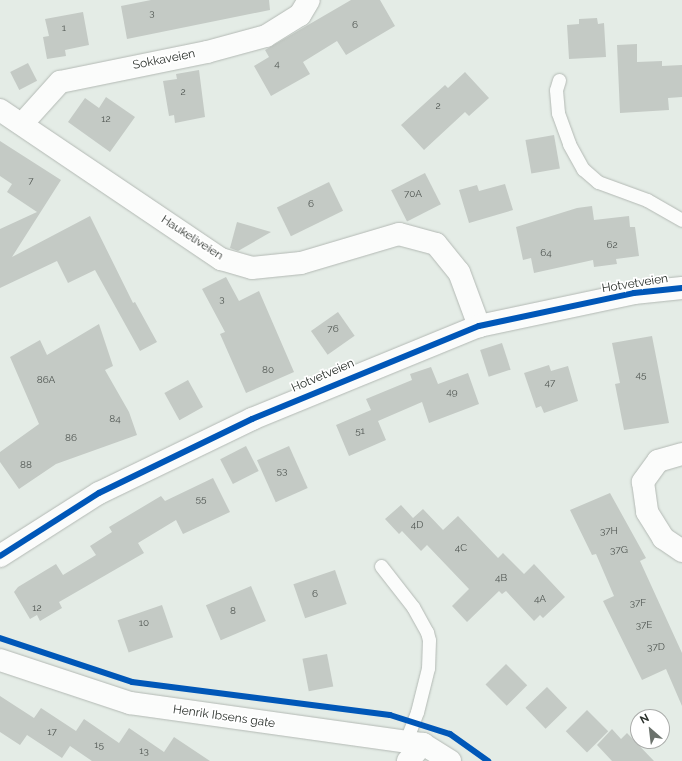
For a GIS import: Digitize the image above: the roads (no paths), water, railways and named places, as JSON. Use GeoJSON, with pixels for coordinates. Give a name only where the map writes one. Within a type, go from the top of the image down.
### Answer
{"type":"FeatureCollection","features":[{"type":"Feature","properties":{"kind":"street","name":"Sokkaveien"},"geometry":{"type":"LineString","coordinates":[[22,124],[60,82],[207,52],[266,36],[300,15],[309,0]]}},
{"type":"Feature","properties":{"kind":"street","name":"Haukeliveien"},"geometry":{"type":"LineString","coordinates":[[2,111],[221,259],[252,268],[301,263],[398,234],[436,244],[459,272],[479,326]]}},
{"type":"Feature","properties":{"kind":"street","name":"Hotvetveien"},"geometry":{"type":"LineString","coordinates":[[0,556],[98,493],[252,419],[479,326],[634,293],[682,288]]}},
{"type":"Feature","properties":{"kind":"street"},"geometry":{"type":"LineString","coordinates":[[682,454],[658,461],[643,482],[647,512],[663,538],[682,550]]}},
{"type":"Feature","properties":{"kind":"street","name":"Henrik Ibsens gate"},"geometry":{"type":"LineString","coordinates":[[0,660],[130,702],[412,749],[450,761]]}},
{"type":"Feature","properties":{"kind":"lane"},"geometry":{"type":"LineString","coordinates":[[559,80],[556,90],[558,113],[569,144],[583,169],[598,182],[647,200],[682,220]]}},
{"type":"Feature","properties":{"kind":"lane"},"geometry":{"type":"LineString","coordinates":[[381,566],[413,607],[427,632],[429,640],[428,668],[417,712],[412,749]]}}]}
